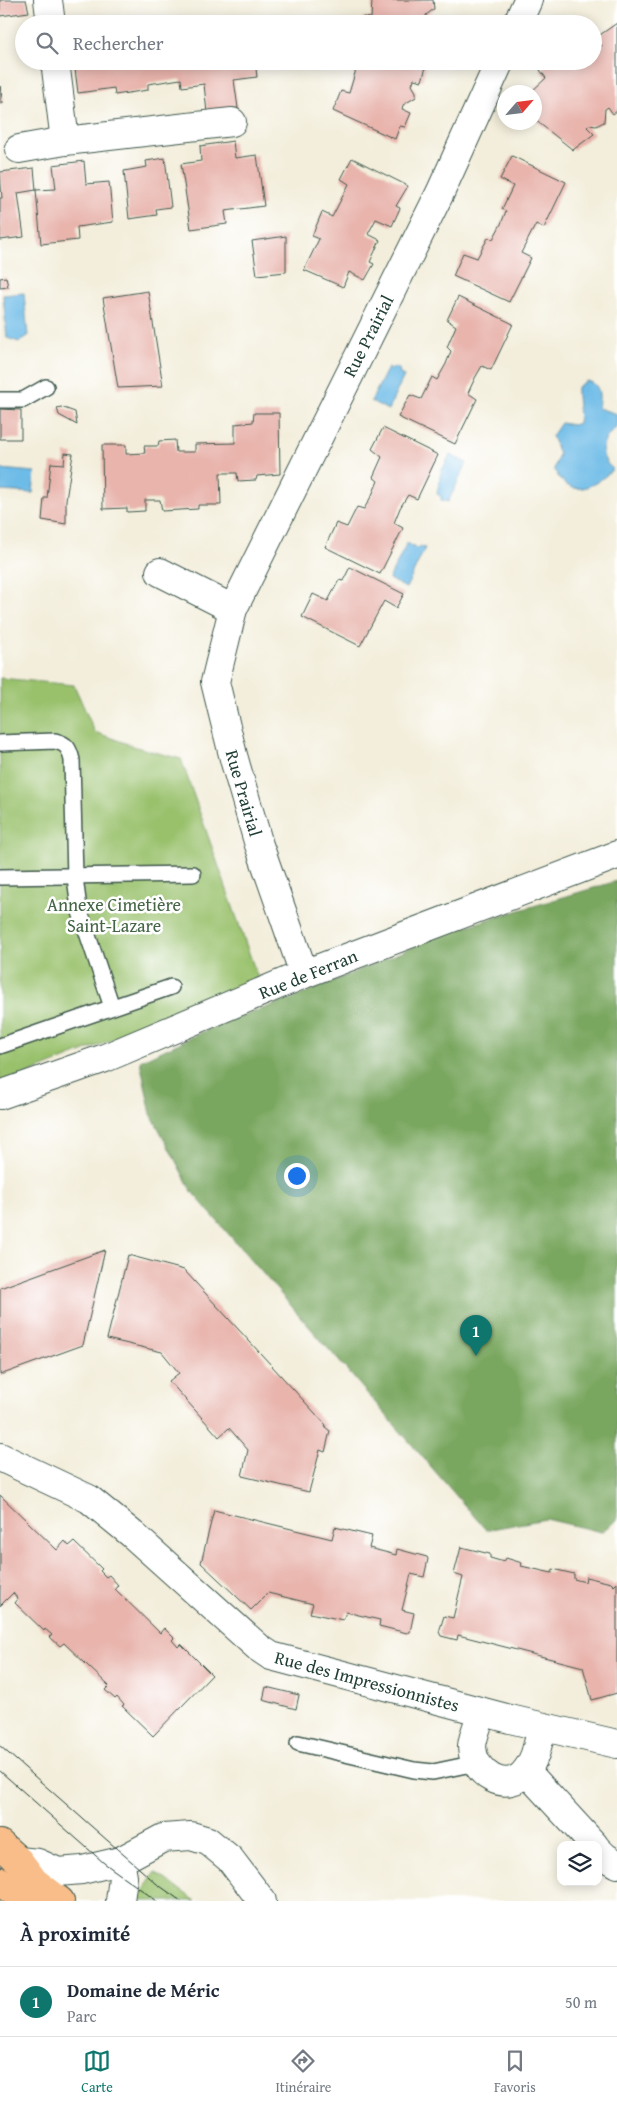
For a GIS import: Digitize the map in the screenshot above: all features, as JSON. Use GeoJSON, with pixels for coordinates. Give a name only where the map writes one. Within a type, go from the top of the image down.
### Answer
{"type":"FeatureCollection","features":[{"type":"Feature","properties":{"kind":"main road"},"geometry":{"type":"LineString","coordinates":[[10,1852],[34,1881],[60,1901]]}},
{"type":"Feature","properties":{"kind":"main road"},"geometry":{"type":"LineString","coordinates":[[0,1881],[25,1901]]}},
{"type":"Feature","properties":{"kind":"street"},"geometry":{"type":"LineString","coordinates":[[48,0],[50,15]]}},
{"type":"Feature","properties":{"kind":"street"},"geometry":{"type":"LineString","coordinates":[[521,15],[528,0]]}},
{"type":"Feature","properties":{"kind":"street"},"geometry":{"type":"LineString","coordinates":[[57,70],[65,141]]}},
{"type":"Feature","properties":{"kind":"street","name":"Rue Prairial"},"geometry":{"type":"LineString","coordinates":[[304,974],[259,845],[234,759],[215,682],[233,609],[440,193],[496,70]]}},
{"type":"Feature","properties":{"kind":"street"},"geometry":{"type":"LineString","coordinates":[[19,149],[65,141],[232,122]]}},
{"type":"Feature","properties":{"kind":"street"},"geometry":{"type":"LineString","coordinates":[[160,572],[233,609]]}},
{"type":"Feature","properties":{"kind":"street","name":"Rue de Ferran"},"geometry":{"type":"LineString","coordinates":[[0,1095],[105,1058],[304,974],[617,855]]}},
{"type":"Feature","properties":{"kind":"street","name":"Rue des Impressionnistes"},"geometry":{"type":"LineString","coordinates":[[0,1458],[89,1499],[132,1534],[259,1648],[272,1656],[482,1712],[617,1744]]}},
{"type":"Feature","properties":{"kind":"street"},"geometry":{"type":"LineString","coordinates":[[482,1712],[472,1746],[476,1763],[483,1773],[493,1780],[506,1782],[526,1772],[534,1759],[542,1727]]}},
{"type":"Feature","properties":{"kind":"street"},"geometry":{"type":"LineString","coordinates":[[526,1772],[590,1841]]}},
{"type":"Feature","properties":{"kind":"street"},"geometry":{"type":"LineString","coordinates":[[10,1852],[58,1872],[82,1870],[120,1861],[163,1838],[191,1836],[208,1841],[230,1859],[262,1901]]}},
{"type":"Feature","properties":{"kind":"street"},"geometry":{"type":"LineString","coordinates":[[602,1854],[617,1864]]}},
{"type":"Feature","properties":{"kind":"street"},"geometry":{"type":"LineString","coordinates":[[120,1861],[123,1877],[120,1901]]}},
{"type":"Feature","properties":{"kind":"lane"},"geometry":{"type":"LineString","coordinates":[[0,400],[23,400],[46,387]]}},
{"type":"Feature","properties":{"kind":"lane"},"geometry":{"type":"LineString","coordinates":[[0,743],[55,741],[64,744],[69,749],[72,760],[75,877],[79,908],[112,1007]]}},
{"type":"Feature","properties":{"kind":"lane"},"geometry":{"type":"LineString","coordinates":[[0,878],[193,874]]}},
{"type":"Feature","properties":{"kind":"lane"},"geometry":{"type":"LineString","coordinates":[[0,1046],[171,987]]}},
{"type":"Feature","properties":{"kind":"lane"},"geometry":{"type":"LineString","coordinates":[[298,1743],[414,1770],[433,1772],[476,1763]]}},
{"type":"Feature","properties":{"kind":"green space","name":"Annexe Cimetière Saint-Lazare"},"geometry":{"type":"Polygon","coordinates":[[[0,678],[74,685],[95,732],[136,747],[181,759],[259,981],[0,1085],[0,678]]]}},
{"type":"Feature","properties":{"kind":"green space"},"geometry":{"type":"Polygon","coordinates":[[[617,881],[617,1520],[601,1532],[546,1519],[486,1530],[192,1192],[151,1114],[140,1061],[229,1020],[292,999],[450,931],[617,881]]]}},
{"type":"Feature","properties":{"kind":"green space"},"geometry":{"type":"Polygon","coordinates":[[[155,1872],[196,1901],[137,1901],[155,1872]]]}},
{"type":"Feature","properties":{"kind":"water"},"geometry":{"type":"Polygon","coordinates":[[[24,293],[28,336],[19,342],[7,338],[3,295],[24,293]]]}},
{"type":"Feature","properties":{"kind":"water"},"geometry":{"type":"Polygon","coordinates":[[[394,367],[399,369],[400,374],[404,376],[388,410],[371,401],[388,368],[392,370],[394,367]]]}},
{"type":"Feature","properties":{"kind":"water"},"geometry":{"type":"Polygon","coordinates":[[[586,381],[591,382],[597,387],[599,395],[598,408],[617,414],[617,427],[608,436],[603,447],[604,458],[613,469],[598,482],[590,486],[574,488],[560,479],[554,469],[559,454],[552,436],[561,423],[573,425],[578,423],[577,387],[586,381]]]}},
{"type":"Feature","properties":{"kind":"water"},"geometry":{"type":"Polygon","coordinates":[[[450,455],[467,463],[448,502],[441,500],[441,496],[437,494],[441,472],[450,455]]]}},
{"type":"Feature","properties":{"kind":"water"},"geometry":{"type":"Polygon","coordinates":[[[0,469],[35,472],[33,493],[0,491],[0,469]]]}},
{"type":"Feature","properties":{"kind":"water"},"geometry":{"type":"Polygon","coordinates":[[[407,543],[418,549],[420,546],[425,548],[406,588],[389,579],[407,543]]]}},
{"type":"Feature","properties":{"kind":"building"},"geometry":{"type":"Polygon","coordinates":[[[0,0],[26,0],[29,12],[0,16],[0,0]]]}},
{"type":"Feature","properties":{"kind":"building"},"geometry":{"type":"Polygon","coordinates":[[[372,0],[433,0],[434,9],[426,15],[371,15],[372,0]]]}},
{"type":"Feature","properties":{"kind":"building"},"geometry":{"type":"Polygon","coordinates":[[[617,23],[617,111],[613,114],[608,107],[605,109],[604,122],[596,126],[589,125],[587,127],[594,134],[573,150],[542,125],[542,85],[538,85],[546,78],[540,70],[602,70],[602,34],[617,23]]]}},
{"type":"Feature","properties":{"kind":"building"},"geometry":{"type":"Polygon","coordinates":[[[75,70],[256,70],[257,77],[234,80],[238,108],[207,113],[204,84],[182,87],[181,79],[148,84],[148,90],[115,95],[114,88],[78,93],[75,70]]]}},
{"type":"Feature","properties":{"kind":"building"},"geometry":{"type":"Polygon","coordinates":[[[356,70],[425,70],[422,81],[414,79],[412,85],[416,92],[416,97],[403,105],[402,109],[411,113],[405,127],[400,126],[395,139],[333,111],[341,91],[349,93],[356,70]]]}},
{"type":"Feature","properties":{"kind":"building"},"geometry":{"type":"Polygon","coordinates":[[[0,86],[3,103],[0,104],[0,86]]]}},
{"type":"Feature","properties":{"kind":"building"},"geometry":{"type":"Polygon","coordinates":[[[233,141],[235,158],[257,155],[264,206],[225,211],[227,224],[191,229],[181,164],[201,161],[200,146],[233,141]]]}},
{"type":"Feature","properties":{"kind":"building"},"geometry":{"type":"Polygon","coordinates":[[[512,156],[566,182],[544,228],[536,224],[521,253],[531,258],[509,302],[453,276],[463,253],[477,258],[488,238],[493,239],[501,224],[506,211],[502,209],[513,186],[500,179],[512,156]]]}},
{"type":"Feature","properties":{"kind":"building"},"geometry":{"type":"Polygon","coordinates":[[[165,158],[171,207],[156,209],[157,215],[129,219],[124,171],[147,167],[146,161],[165,158]]]}},
{"type":"Feature","properties":{"kind":"building"},"geometry":{"type":"Polygon","coordinates":[[[352,158],[408,186],[396,206],[400,208],[392,226],[376,219],[368,234],[380,240],[370,262],[374,264],[365,280],[349,272],[343,287],[304,270],[319,239],[312,236],[322,212],[332,217],[349,184],[341,179],[352,158]]]}},
{"type":"Feature","properties":{"kind":"building"},"geometry":{"type":"Polygon","coordinates":[[[84,161],[86,184],[109,182],[113,222],[77,227],[78,240],[41,244],[36,190],[56,189],[53,165],[84,161]]]}},
{"type":"Feature","properties":{"kind":"building"},"geometry":{"type":"Polygon","coordinates":[[[34,168],[36,190],[18,193],[24,237],[0,240],[0,198],[2,198],[0,172],[34,168]]]}},
{"type":"Feature","properties":{"kind":"building"},"geometry":{"type":"Polygon","coordinates":[[[286,236],[286,272],[257,275],[252,241],[286,236]]]}},
{"type":"Feature","properties":{"kind":"building"},"geometry":{"type":"Polygon","coordinates":[[[6,277],[8,287],[0,288],[0,278],[6,277]]]}},
{"type":"Feature","properties":{"kind":"building"},"geometry":{"type":"Polygon","coordinates":[[[148,291],[163,386],[118,388],[103,298],[148,291]]]}},
{"type":"Feature","properties":{"kind":"building"},"geometry":{"type":"Polygon","coordinates":[[[458,297],[513,324],[491,370],[482,366],[475,378],[468,393],[477,399],[455,444],[398,417],[410,395],[421,399],[432,377],[437,380],[446,364],[451,351],[447,347],[456,326],[447,320],[458,297]]]}},
{"type":"Feature","properties":{"kind":"building"},"geometry":{"type":"Polygon","coordinates":[[[61,407],[75,412],[77,425],[59,415],[57,408],[61,407]]]}},
{"type":"Feature","properties":{"kind":"building"},"geometry":{"type":"Polygon","coordinates":[[[0,409],[21,410],[21,439],[0,439],[0,409]]]}},
{"type":"Feature","properties":{"kind":"building"},"geometry":{"type":"Polygon","coordinates":[[[254,413],[279,413],[280,474],[257,476],[256,480],[238,481],[237,473],[220,473],[221,505],[198,505],[198,509],[162,511],[160,500],[145,500],[145,511],[127,512],[127,508],[103,509],[102,445],[126,445],[126,454],[145,453],[144,446],[158,446],[159,441],[175,440],[176,452],[195,452],[195,444],[235,443],[235,424],[253,422],[254,413]]]}},
{"type":"Feature","properties":{"kind":"building"},"geometry":{"type":"Polygon","coordinates":[[[383,428],[438,455],[417,499],[408,495],[400,508],[394,523],[403,528],[380,574],[325,547],[336,523],[347,527],[357,507],[364,509],[372,495],[378,481],[373,477],[382,457],[372,449],[383,428]]]}},
{"type":"Feature","properties":{"kind":"building"},"geometry":{"type":"Polygon","coordinates":[[[65,453],[73,454],[66,500],[66,524],[42,520],[44,498],[47,498],[51,463],[64,464],[65,453]]]}},
{"type":"Feature","properties":{"kind":"building"},"geometry":{"type":"Polygon","coordinates":[[[350,567],[404,594],[396,608],[384,601],[360,646],[302,617],[313,594],[328,601],[339,580],[343,581],[350,567]]]}},
{"type":"Feature","properties":{"kind":"building"},"geometry":{"type":"Polygon","coordinates":[[[105,1250],[83,1345],[0,1375],[0,1288],[105,1250]]]}},
{"type":"Feature","properties":{"kind":"building"},"geometry":{"type":"Polygon","coordinates":[[[128,1255],[184,1270],[326,1425],[325,1427],[330,1431],[325,1452],[320,1450],[309,1492],[242,1476],[248,1450],[229,1428],[219,1437],[169,1381],[179,1373],[162,1352],[107,1339],[128,1255]]]}},
{"type":"Feature","properties":{"kind":"building"},"geometry":{"type":"Polygon","coordinates":[[[0,1495],[57,1550],[65,1541],[69,1546],[74,1542],[102,1569],[100,1571],[106,1577],[109,1575],[118,1585],[115,1589],[160,1633],[164,1628],[174,1638],[172,1640],[178,1647],[181,1644],[212,1675],[153,1736],[122,1706],[124,1705],[117,1697],[115,1699],[105,1690],[109,1686],[64,1643],[60,1646],[50,1637],[52,1635],[45,1629],[44,1631],[15,1603],[18,1599],[13,1593],[0,1606],[0,1495]]]}},
{"type":"Feature","properties":{"kind":"building"},"geometry":{"type":"Polygon","coordinates":[[[214,1510],[332,1539],[335,1527],[372,1536],[369,1548],[396,1555],[397,1549],[427,1557],[424,1577],[411,1574],[402,1610],[414,1613],[410,1632],[407,1633],[379,1626],[380,1620],[346,1612],[343,1620],[310,1613],[313,1604],[268,1593],[251,1610],[201,1563],[214,1510]]]}},
{"type":"Feature","properties":{"kind":"building"},"geometry":{"type":"Polygon","coordinates":[[[461,1547],[490,1554],[490,1558],[504,1562],[506,1558],[522,1563],[521,1566],[552,1573],[553,1569],[574,1574],[574,1579],[585,1582],[586,1577],[611,1583],[614,1586],[617,1583],[617,1693],[592,1700],[583,1667],[458,1635],[457,1640],[441,1636],[439,1632],[444,1616],[453,1618],[463,1577],[454,1574],[461,1547]]]}},
{"type":"Feature","properties":{"kind":"building"},"geometry":{"type":"Polygon","coordinates":[[[266,1687],[299,1695],[296,1709],[263,1700],[266,1687]]]}},
{"type":"Feature","properties":{"kind":"tram line"},"geometry":{"type":"LineString","coordinates":[[0,1746],[157,1884],[181,1901]]}},
{"type":"Feature","properties":{"kind":"tram line"},"geometry":{"type":"LineString","coordinates":[[0,1771],[104,1863],[157,1901]]}},
{"type":"Feature","properties":{"kind":"place","name":"Domaine de Méric"},"geometry":{"type":"Point","coordinates":[476,1356]}}]}
